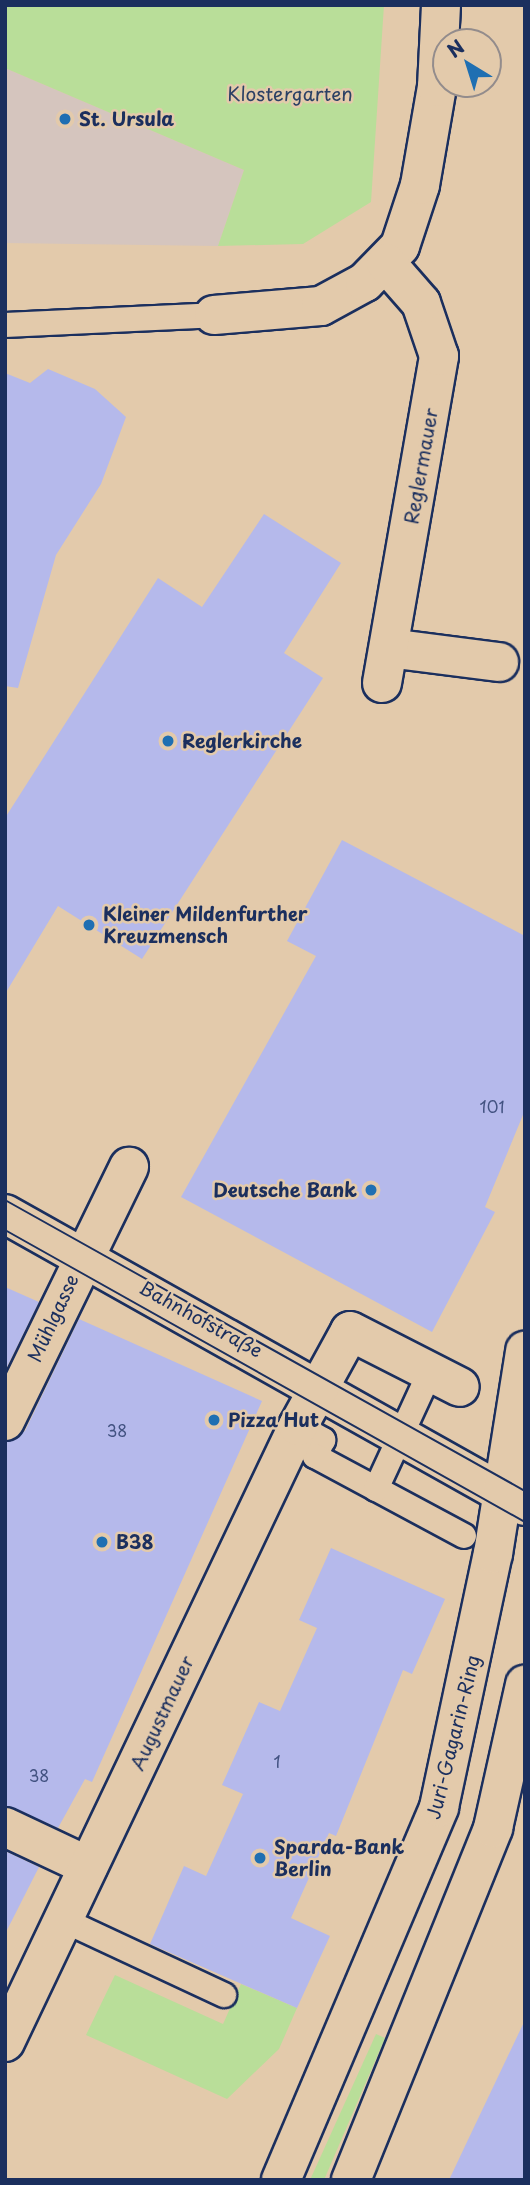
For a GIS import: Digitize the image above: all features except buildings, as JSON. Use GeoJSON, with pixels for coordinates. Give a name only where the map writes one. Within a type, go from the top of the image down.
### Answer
{"type":"FeatureCollection","features":[{"type":"Feature","properties":{"kind":"street"},"geometry":{"type":"LineString","coordinates":[[214,316],[321,306],[386,263],[400,246],[420,185],[437,87],[441,5]]}},
{"type":"Feature","properties":{"kind":"street","name":"Reglermauer"},"geometry":{"type":"LineString","coordinates":[[386,263],[421,303],[439,356],[424,378],[385,665],[499,662]]}},
{"type":"Feature","properties":{"kind":"street"},"geometry":{"type":"LineString","coordinates":[[83,1254],[129,1167]]}},
{"type":"Feature","properties":{"kind":"street","name":"Bahnhofstraße"},"geometry":{"type":"LineString","coordinates":[[5,1214],[83,1254],[319,1385],[513,1500]]}},
{"type":"Feature","properties":{"kind":"street","name":"Mühlgasse"},"geometry":{"type":"LineString","coordinates":[[5,1421],[83,1254]]}},
{"type":"Feature","properties":{"kind":"street"},"geometry":{"type":"LineString","coordinates":[[319,1385],[350,1331],[445,1380]]}},
{"type":"Feature","properties":{"kind":"street","name":"Juri-Gagarin-Ring"},"geometry":{"type":"LineString","coordinates":[[281,2180],[439,1807],[513,1500],[525,1351]]}},
{"type":"Feature","properties":{"kind":"street","name":"Augustmauer"},"geometry":{"type":"LineString","coordinates":[[5,2042],[61,1919],[319,1385]]}},
{"type":"Feature","properties":{"kind":"street"},"geometry":{"type":"LineString","coordinates":[[351,2180],[494,1828],[525,1685]]}},
{"type":"Feature","properties":{"kind":"street"},"geometry":{"type":"LineString","coordinates":[[5,1827],[88,1866]]}},
{"type":"Feature","properties":{"kind":"lane"},"geometry":{"type":"LineString","coordinates":[[5,325],[214,316]]}},
{"type":"Feature","properties":{"kind":"lane"},"geometry":{"type":"LineString","coordinates":[[376,1489],[402,1434],[445,1380]]}},
{"type":"Feature","properties":{"kind":"lane"},"geometry":{"type":"LineString","coordinates":[[298,1426],[323,1440],[315,1456],[464,1536]]}},
{"type":"Feature","properties":{"kind":"lane"},"geometry":{"type":"LineString","coordinates":[[61,1919],[224,1995]]}},
{"type":"Feature","properties":{"kind":"shaded area","name":"St. Ursula"},"geometry":{"type":"Polygon","coordinates":[[[5,68],[244,170],[218,246],[5,243],[5,68]]]}},
{"type":"Feature","properties":{"kind":"green space","name":"Klostergarten"},"geometry":{"type":"Polygon","coordinates":[[[5,5],[384,5],[371,202],[303,244],[218,246],[244,170],[5,68],[5,5]]]}},
{"type":"Feature","properties":{"kind":"green space"},"geometry":{"type":"Polygon","coordinates":[[[115,1975],[223,2024],[241,1984],[297,2008],[279,2049],[227,2099],[86,2035],[115,1975]]]}},
{"type":"Feature","properties":{"kind":"green space"},"geometry":{"type":"Polygon","coordinates":[[[376,2034],[385,2038],[324,2180],[310,2180],[376,2034]]]}},
{"type":"Feature","properties":{"kind":"tram line"},"geometry":{"type":"LineString","coordinates":[[5,1200],[525,1491]]}},
{"type":"Feature","properties":{"kind":"tram line"},"geometry":{"type":"LineString","coordinates":[[5,1230],[525,1522]]}},
{"type":"Feature","properties":{"kind":"place","name":"St. Ursula"},"geometry":{"type":"Point","coordinates":[65,119]}},
{"type":"Feature","properties":{"kind":"place","name":"Reglerkirche"},"geometry":{"type":"Point","coordinates":[168,741]}},
{"type":"Feature","properties":{"kind":"place","name":"Kleiner Mildenfurther Kreuzmensch"},"geometry":{"type":"Point","coordinates":[89,925]}},
{"type":"Feature","properties":{"kind":"place","name":"Deutsche Bank"},"geometry":{"type":"Point","coordinates":[371,1190]}},
{"type":"Feature","properties":{"kind":"place","name":"Pizza Hut"},"geometry":{"type":"Point","coordinates":[214,1420]}},
{"type":"Feature","properties":{"kind":"place","name":"B38"},"geometry":{"type":"Point","coordinates":[102,1542]}},
{"type":"Feature","properties":{"kind":"place","name":"Sparda-Bank Berlin"},"geometry":{"type":"Point","coordinates":[260,1858]}}]}
